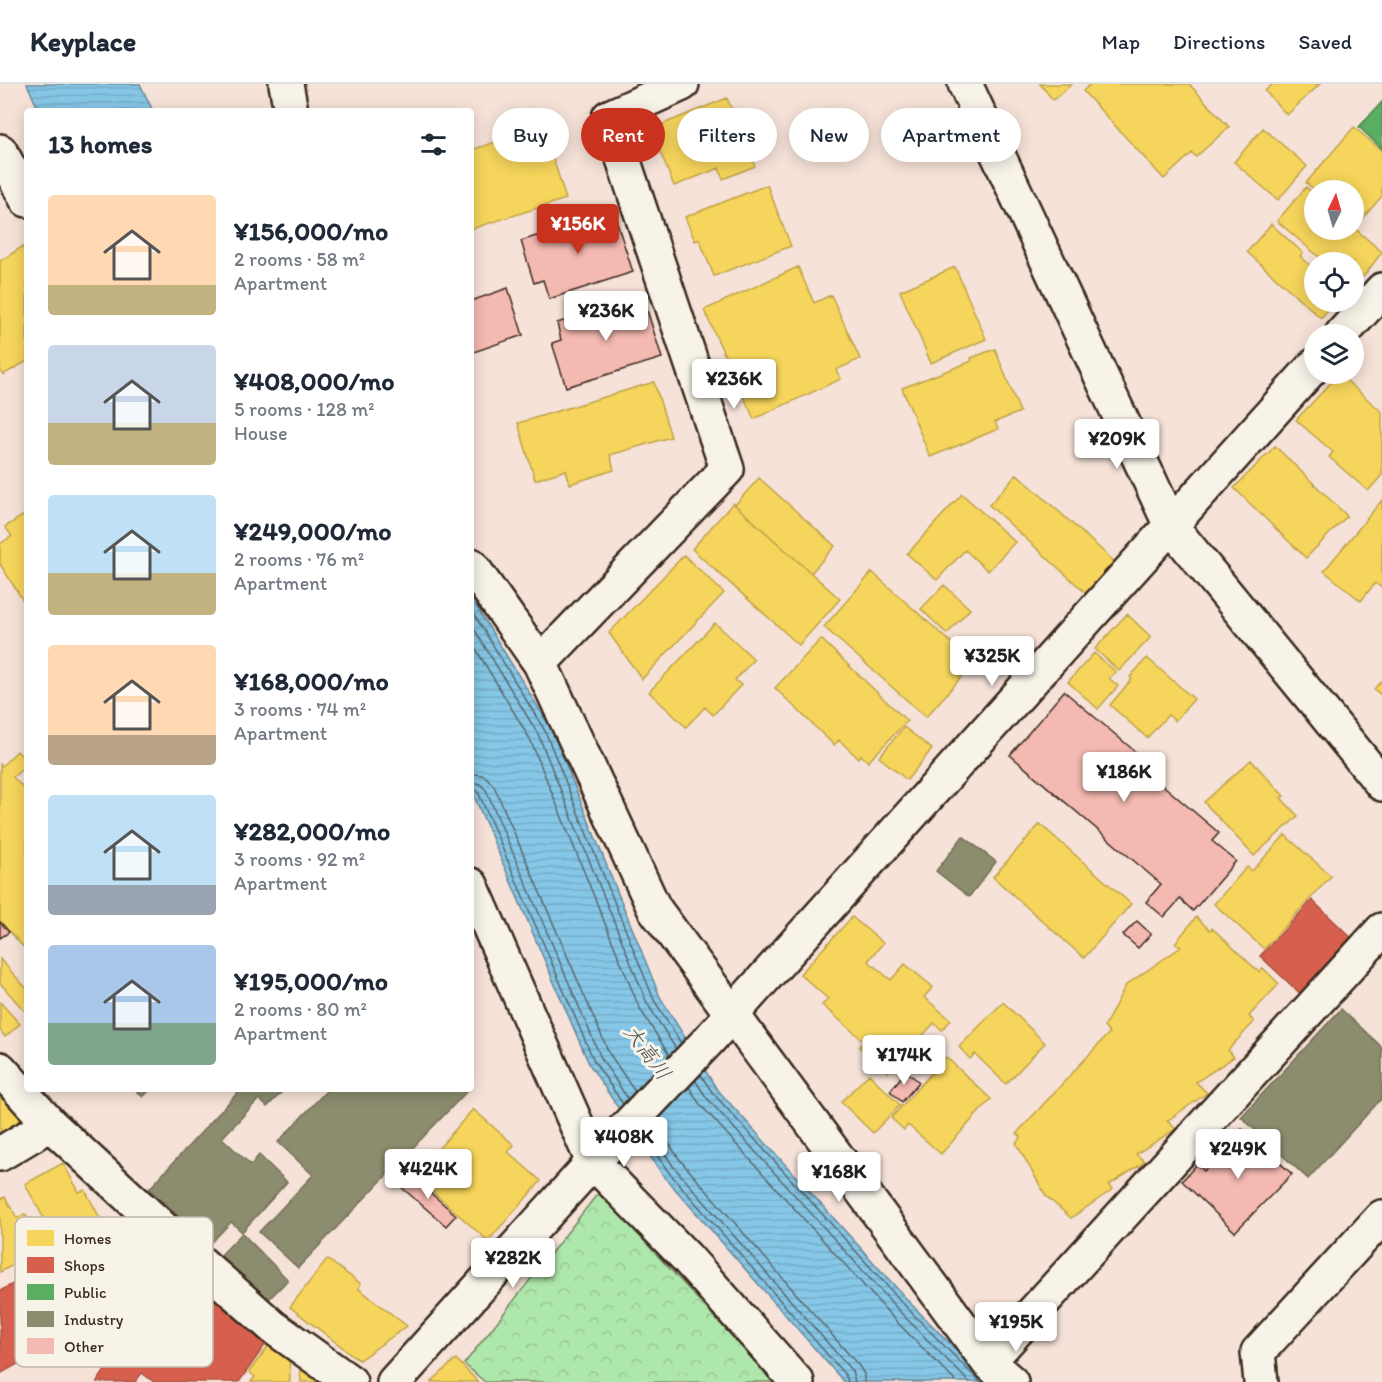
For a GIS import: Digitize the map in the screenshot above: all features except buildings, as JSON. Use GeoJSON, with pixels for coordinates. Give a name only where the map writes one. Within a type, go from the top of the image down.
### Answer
{"type":"FeatureCollection","features":[{"type":"Feature","properties":{"kind":"street"},"geometry":{"type":"LineString","coordinates":[[286,84],[290,108]]}},
{"type":"Feature","properties":{"kind":"street"},"geometry":{"type":"LineString","coordinates":[[540,663],[727,469],[609,117],[682,84]]}},
{"type":"Feature","properties":{"kind":"street"},"geometry":{"type":"LineString","coordinates":[[965,84],[1171,526],[1382,784]]}},
{"type":"Feature","properties":{"kind":"street"},"geometry":{"type":"LineString","coordinates":[[0,150],[24,194]]}},
{"type":"Feature","properties":{"kind":"street"},"geometry":{"type":"LineString","coordinates":[[1351,324],[1381,292]]}},
{"type":"Feature","properties":{"kind":"street"},"geometry":{"type":"LineString","coordinates":[[394,1382],[593,1162],[707,1042],[1304,377]]}},
{"type":"Feature","properties":{"kind":"street"},"geometry":{"type":"LineString","coordinates":[[474,569],[540,663],[654,908],[999,1372],[1382,930]]}},
{"type":"Feature","properties":{"kind":"street"},"geometry":{"type":"LineString","coordinates":[[474,892],[593,1162],[686,1257],[797,1382]]}},
{"type":"Feature","properties":{"kind":"street"},"geometry":{"type":"LineString","coordinates":[[0,1069],[50,1124],[151,1217]]}},
{"type":"Feature","properties":{"kind":"street"},"geometry":{"type":"LineString","coordinates":[[0,1154],[50,1124]]}},
{"type":"Feature","properties":{"kind":"street"},"geometry":{"type":"LineString","coordinates":[[1261,1382],[1258,1352],[1382,1217]]}},
{"type":"Feature","properties":{"kind":"street"},"geometry":{"type":"LineString","coordinates":[[213,1274],[273,1327],[350,1382]]}},
{"type":"Feature","properties":{"kind":"green space"},"geometry":{"type":"Polygon","coordinates":[[[599,1192],[774,1382],[485,1382],[464,1364],[599,1192]]]}},
{"type":"Feature","properties":{"kind":"water"},"geometry":{"type":"Polygon","coordinates":[[[27,84],[140,84],[152,108],[38,108],[27,84]]]}},
{"type":"Feature","properties":{"kind":"water","name":"大高川"},"geometry":{"type":"Polygon","coordinates":[[[474,603],[551,728],[660,997],[716,1088],[912,1305],[988,1382],[844,1382],[662,1174],[589,1064],[474,796],[474,603]]]}}]}
